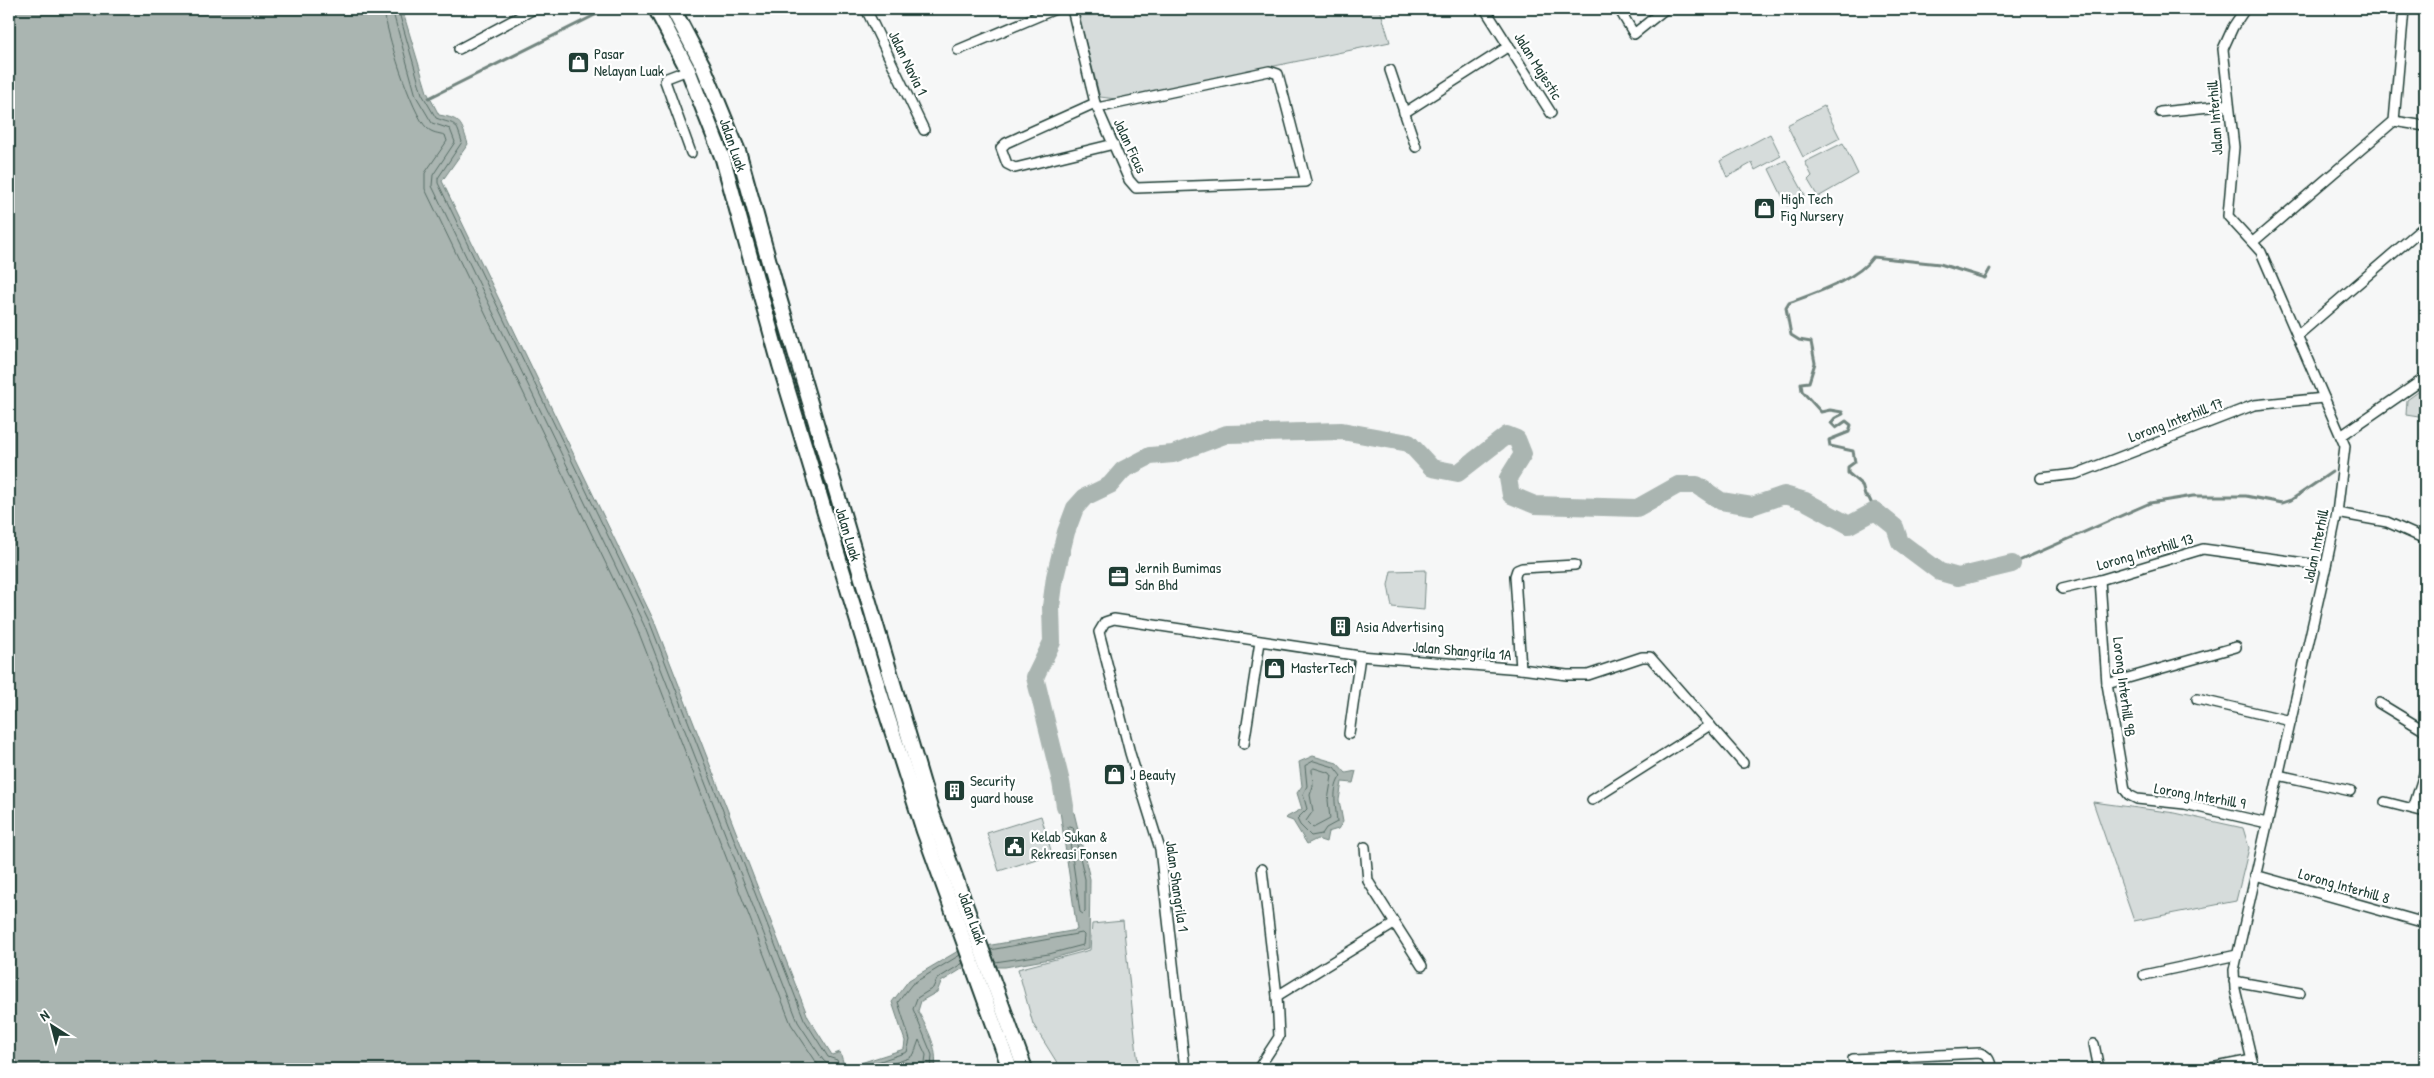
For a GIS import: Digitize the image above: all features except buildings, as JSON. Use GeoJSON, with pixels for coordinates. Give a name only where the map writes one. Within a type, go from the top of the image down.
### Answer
{"type":"FeatureCollection","features":[{"type":"Feature","properties":{"kind":"main road","name":"Jalan Luak"},"geometry":{"type":"LineString","coordinates":[[656,9],[688,70],[722,159],[780,365],[924,831],[964,924]]}},
{"type":"Feature","properties":{"kind":"main road","name":"Jalan Luak"},"geometry":{"type":"LineString","coordinates":[[673,9],[703,66],[740,154],[779,298],[920,776],[1010,1069]]}},
{"type":"Feature","properties":{"kind":"main road"},"geometry":{"type":"LineString","coordinates":[[758,287],[766,283],[769,275],[759,221]]}},
{"type":"Feature","properties":{"kind":"main road"},"geometry":{"type":"LineString","coordinates":[[779,298],[774,300],[771,305],[780,365]]}},
{"type":"Feature","properties":{"kind":"main road","name":"Jalan Luak"},"geometry":{"type":"LineString","coordinates":[[986,986],[1025,1069]]}},
{"type":"Feature","properties":{"kind":"street"},"geometry":{"type":"LineString","coordinates":[[459,49],[534,9]]}},
{"type":"Feature","properties":{"kind":"street","name":"Jalan Navia 1"},"geometry":{"type":"LineString","coordinates":[[866,9],[924,130]]}},
{"type":"Feature","properties":{"kind":"street"},"geometry":{"type":"LineString","coordinates":[[958,50],[1055,9]]}},
{"type":"Feature","properties":{"kind":"street","name":"Jalan Ficus"},"geometry":{"type":"LineString","coordinates":[[1072,9],[1096,106],[1130,180],[1136,188],[1306,182],[1278,74],[1274,72],[1269,71],[1096,106]]}},
{"type":"Feature","properties":{"kind":"street","name":"Jalan Majestic"},"geometry":{"type":"LineString","coordinates":[[1485,9],[1552,113]]}},
{"type":"Feature","properties":{"kind":"street"},"geometry":{"type":"LineString","coordinates":[[1619,9],[1634,34],[1665,9]]}},
{"type":"Feature","properties":{"kind":"street","name":"Jalan Interhill"},"geometry":{"type":"LineString","coordinates":[[2246,9],[2232,28],[2223,49],[2234,147],[2228,216],[2261,252],[2345,446],[2337,513],[2326,566],[2237,955],[2234,981],[2254,1069]]}},
{"type":"Feature","properties":{"kind":"street"},"geometry":{"type":"LineString","coordinates":[[2253,242],[2394,121],[2404,9]]}},
{"type":"Feature","properties":{"kind":"street"},"geometry":{"type":"LineString","coordinates":[[1404,113],[1509,46]]}},
{"type":"Feature","properties":{"kind":"street"},"geometry":{"type":"LineString","coordinates":[[688,70],[667,78],[665,81],[691,153]]}},
{"type":"Feature","properties":{"kind":"street"},"geometry":{"type":"LineString","coordinates":[[1390,70],[1416,147]]}},
{"type":"Feature","properties":{"kind":"street"},"geometry":{"type":"LineString","coordinates":[[2160,112],[2228,105]]}},
{"type":"Feature","properties":{"kind":"street"},"geometry":{"type":"LineString","coordinates":[[1096,106],[1006,144],[1001,148],[1007,164],[1016,168],[1114,144]]}},
{"type":"Feature","properties":{"kind":"street"},"geometry":{"type":"LineString","coordinates":[[2394,121],[2425,126]]}},
{"type":"Feature","properties":{"kind":"street"},"geometry":{"type":"LineString","coordinates":[[2297,336],[2425,226]]}},
{"type":"Feature","properties":{"kind":"street"},"geometry":{"type":"LineString","coordinates":[[2342,436],[2425,378]]}},
{"type":"Feature","properties":{"kind":"street","name":"Lorong Interhill 17"},"geometry":{"type":"LineString","coordinates":[[2041,478],[2076,474],[2254,404],[2324,398]]}},
{"type":"Feature","properties":{"kind":"street"},"geometry":{"type":"LineString","coordinates":[[2337,513],[2387,522],[2425,539]]}},
{"type":"Feature","properties":{"kind":"street","name":"Lorong Interhill 13"},"geometry":{"type":"LineString","coordinates":[[2062,589],[2100,580],[2203,549],[2326,566]]}},
{"type":"Feature","properties":{"kind":"street"},"geometry":{"type":"LineString","coordinates":[[1521,669],[1515,576],[1517,570],[1522,568],[1575,565]]}},
{"type":"Feature","properties":{"kind":"street","name":"Lorong Interhill 9B"},"geometry":{"type":"LineString","coordinates":[[2100,580],[2107,684],[2125,790],[2129,796]]}},
{"type":"Feature","properties":{"kind":"street","name":"Jalan Shangrila 1A"},"geometry":{"type":"LineString","coordinates":[[1102,625],[1114,619],[1360,656],[1521,669],[1567,676],[1588,675],[1642,657],[1650,657],[1743,763]]}},
{"type":"Feature","properties":{"kind":"street","name":"Jalan Shangrila 1"},"geometry":{"type":"LineString","coordinates":[[1102,625],[1099,632],[1130,753],[1160,849],[1185,1069]]}},
{"type":"Feature","properties":{"kind":"street"},"geometry":{"type":"LineString","coordinates":[[1244,744],[1260,642]]}},
{"type":"Feature","properties":{"kind":"street"},"geometry":{"type":"LineString","coordinates":[[2107,684],[2236,647]]}},
{"type":"Feature","properties":{"kind":"street"},"geometry":{"type":"LineString","coordinates":[[1349,734],[1360,656]]}},
{"type":"Feature","properties":{"kind":"street"},"geometry":{"type":"LineString","coordinates":[[2197,699],[2291,721]]}},
{"type":"Feature","properties":{"kind":"street"},"geometry":{"type":"LineString","coordinates":[[2379,703],[2425,731]]}},
{"type":"Feature","properties":{"kind":"street"},"geometry":{"type":"LineString","coordinates":[[1592,800],[1710,725]]}},
{"type":"Feature","properties":{"kind":"street"},"geometry":{"type":"LineString","coordinates":[[2413,809],[2425,771]]}},
{"type":"Feature","properties":{"kind":"street"},"geometry":{"type":"LineString","coordinates":[[2278,775],[2351,791]]}},
{"type":"Feature","properties":{"kind":"street","name":"Lorong Interhill 9"},"geometry":{"type":"LineString","coordinates":[[2129,796],[2136,799],[2185,804],[2267,823]]}},
{"type":"Feature","properties":{"kind":"street"},"geometry":{"type":"LineString","coordinates":[[2385,802],[2425,812]]}},
{"type":"Feature","properties":{"kind":"street"},"geometry":{"type":"LineString","coordinates":[[1365,847],[1368,881],[1422,966]]}},
{"type":"Feature","properties":{"kind":"street"},"geometry":{"type":"LineString","coordinates":[[1258,1069],[1279,1037],[1277,996],[1262,869]]}},
{"type":"Feature","properties":{"kind":"street","name":"Lorong Interhill 8"},"geometry":{"type":"LineString","coordinates":[[2255,875],[2425,923]]}},
{"type":"Feature","properties":{"kind":"street"},"geometry":{"type":"LineString","coordinates":[[1277,996],[1394,924]]}},
{"type":"Feature","properties":{"kind":"street"},"geometry":{"type":"LineString","coordinates":[[2144,975],[2237,955]]}},
{"type":"Feature","properties":{"kind":"street"},"geometry":{"type":"LineString","coordinates":[[2234,981],[2300,993]]}},
{"type":"Feature","properties":{"kind":"street"},"geometry":{"type":"LineString","coordinates":[[2094,1044],[2099,1069]]}},
{"type":"Feature","properties":{"kind":"street"},"geometry":{"type":"LineString","coordinates":[[1853,1059],[1980,1053],[1990,1059],[1992,1069]]}},
{"type":"Feature","properties":{"kind":"street"},"geometry":{"type":"LineString","coordinates":[[2206,1069],[2252,1060]]}},
{"type":"Feature","properties":{"kind":"shaded area"},"geometry":{"type":"Polygon","coordinates":[[[1077,9],[1380,9],[1390,42],[1116,99],[1100,97],[1077,9]]]}},
{"type":"Feature","properties":{"kind":"shaded area"},"geometry":{"type":"Polygon","coordinates":[[[1824,106],[1840,138],[1803,157],[1787,125],[1824,106]]]}},
{"type":"Feature","properties":{"kind":"shaded area"},"geometry":{"type":"Polygon","coordinates":[[[1770,134],[1781,156],[1755,170],[1752,163],[1727,177],[1720,161],[1770,134]]]}},
{"type":"Feature","properties":{"kind":"shaded area"},"geometry":{"type":"Polygon","coordinates":[[[1843,143],[1858,174],[1818,197],[1808,180],[1812,176],[1805,162],[1843,143]]]}},
{"type":"Feature","properties":{"kind":"shaded area"},"geometry":{"type":"Polygon","coordinates":[[[1786,160],[1805,195],[1787,206],[1769,169],[1786,160]]]}},
{"type":"Feature","properties":{"kind":"shaded area"},"geometry":{"type":"Polygon","coordinates":[[[2425,387],[2425,418],[2406,415],[2407,400],[2425,387]]]}},
{"type":"Feature","properties":{"kind":"shaded area"},"geometry":{"type":"Polygon","coordinates":[[[1426,570],[1424,610],[1392,607],[1388,585],[1391,571],[1426,570]]]}},
{"type":"Feature","properties":{"kind":"shaded area"},"geometry":{"type":"Polygon","coordinates":[[[2093,802],[2175,813],[2243,828],[2249,848],[2236,901],[2134,921],[2093,802]]]}},
{"type":"Feature","properties":{"kind":"shaded area"},"geometry":{"type":"Polygon","coordinates":[[[1041,816],[1052,854],[999,871],[987,833],[1041,816]]]}},
{"type":"Feature","properties":{"kind":"shaded area"},"geometry":{"type":"Polygon","coordinates":[[[1123,921],[1138,1064],[1094,1069],[1061,1069],[1033,1024],[1018,969],[1090,950],[1092,924],[1123,921]]]}},
{"type":"Feature","properties":{"kind":"water"},"geometry":{"type":"Polygon","coordinates":[[[9,9],[402,9],[427,92],[439,115],[452,118],[460,123],[468,144],[442,181],[654,621],[808,1017],[832,1055],[840,1052],[845,1068],[904,1049],[905,1041],[892,1002],[909,980],[958,951],[1077,930],[1060,811],[1061,782],[1070,796],[1090,879],[1089,948],[1050,959],[1005,967],[965,967],[941,982],[937,992],[921,1001],[918,1011],[934,1046],[935,1069],[9,1069],[9,9]]]}},
{"type":"Feature","properties":{"kind":"water"},"geometry":{"type":"Polygon","coordinates":[[[1313,756],[1337,763],[1346,773],[1356,771],[1353,783],[1342,782],[1339,800],[1343,822],[1338,829],[1328,832],[1326,842],[1317,839],[1307,844],[1293,821],[1285,818],[1302,809],[1297,793],[1302,786],[1299,762],[1313,756]]]}},
{"type":"Feature","properties":{"kind":"waterway"},"geometry":{"type":"LineString","coordinates":[[429,98],[607,9]]}},
{"type":"Feature","properties":{"kind":"waterway"},"geometry":{"type":"LineString","coordinates":[[1875,511],[1869,498],[1865,496],[1862,485],[1848,473],[1848,467],[1855,462],[1853,451],[1830,446],[1829,440],[1849,432],[1851,425],[1846,421],[1836,428],[1831,423],[1835,418],[1843,414],[1842,412],[1830,410],[1821,412],[1802,391],[1801,383],[1809,382],[1815,363],[1811,342],[1799,340],[1791,335],[1786,308],[1789,303],[1846,279],[1866,265],[1873,257],[1940,264],[1985,278],[1990,269]]}},
{"type":"Feature","properties":{"kind":"waterway"},"geometry":{"type":"LineString","coordinates":[[1065,806],[1061,782],[1035,677],[1052,642],[1051,607],[1055,577],[1066,532],[1075,508],[1085,497],[1110,485],[1123,470],[1150,456],[1173,454],[1227,434],[1342,431],[1409,443],[1432,468],[1458,473],[1507,435],[1517,439],[1523,454],[1508,478],[1511,495],[1535,505],[1637,508],[1678,485],[1697,485],[1721,501],[1752,506],[1784,495],[1805,501],[1849,525],[1875,511],[1895,527],[1900,542],[1940,572],[1958,577],[2012,564]]}},
{"type":"Feature","properties":{"kind":"waterway"},"geometry":{"type":"LineString","coordinates":[[2012,564],[2150,503],[2193,496],[2246,496],[2282,503],[2291,500],[2332,472]]}},
{"type":"Feature","properties":{"kind":"place","name":"Pasar Nelayan Luak"},"geometry":{"type":"Point","coordinates":[578,63]}},
{"type":"Feature","properties":{"kind":"place","name":"High Tech Fig Nursery"},"geometry":{"type":"Point","coordinates":[1765,208]}},
{"type":"Feature","properties":{"kind":"place","name":"Jernih Bumimas Sdn Bhd"},"geometry":{"type":"Point","coordinates":[1119,577]}},
{"type":"Feature","properties":{"kind":"place","name":"Asia Advertising"},"geometry":{"type":"Point","coordinates":[1340,627]}},
{"type":"Feature","properties":{"kind":"place","name":"MasterTech"},"geometry":{"type":"Point","coordinates":[1275,668]}},
{"type":"Feature","properties":{"kind":"place","name":"J Beauty"},"geometry":{"type":"Point","coordinates":[1114,775]}},
{"type":"Feature","properties":{"kind":"place","name":"Security guard house"},"geometry":{"type":"Point","coordinates":[954,790]}},
{"type":"Feature","properties":{"kind":"place","name":"Kelab Sukan & Rekreasi Fonsen"},"geometry":{"type":"Point","coordinates":[1015,846]}}]}
